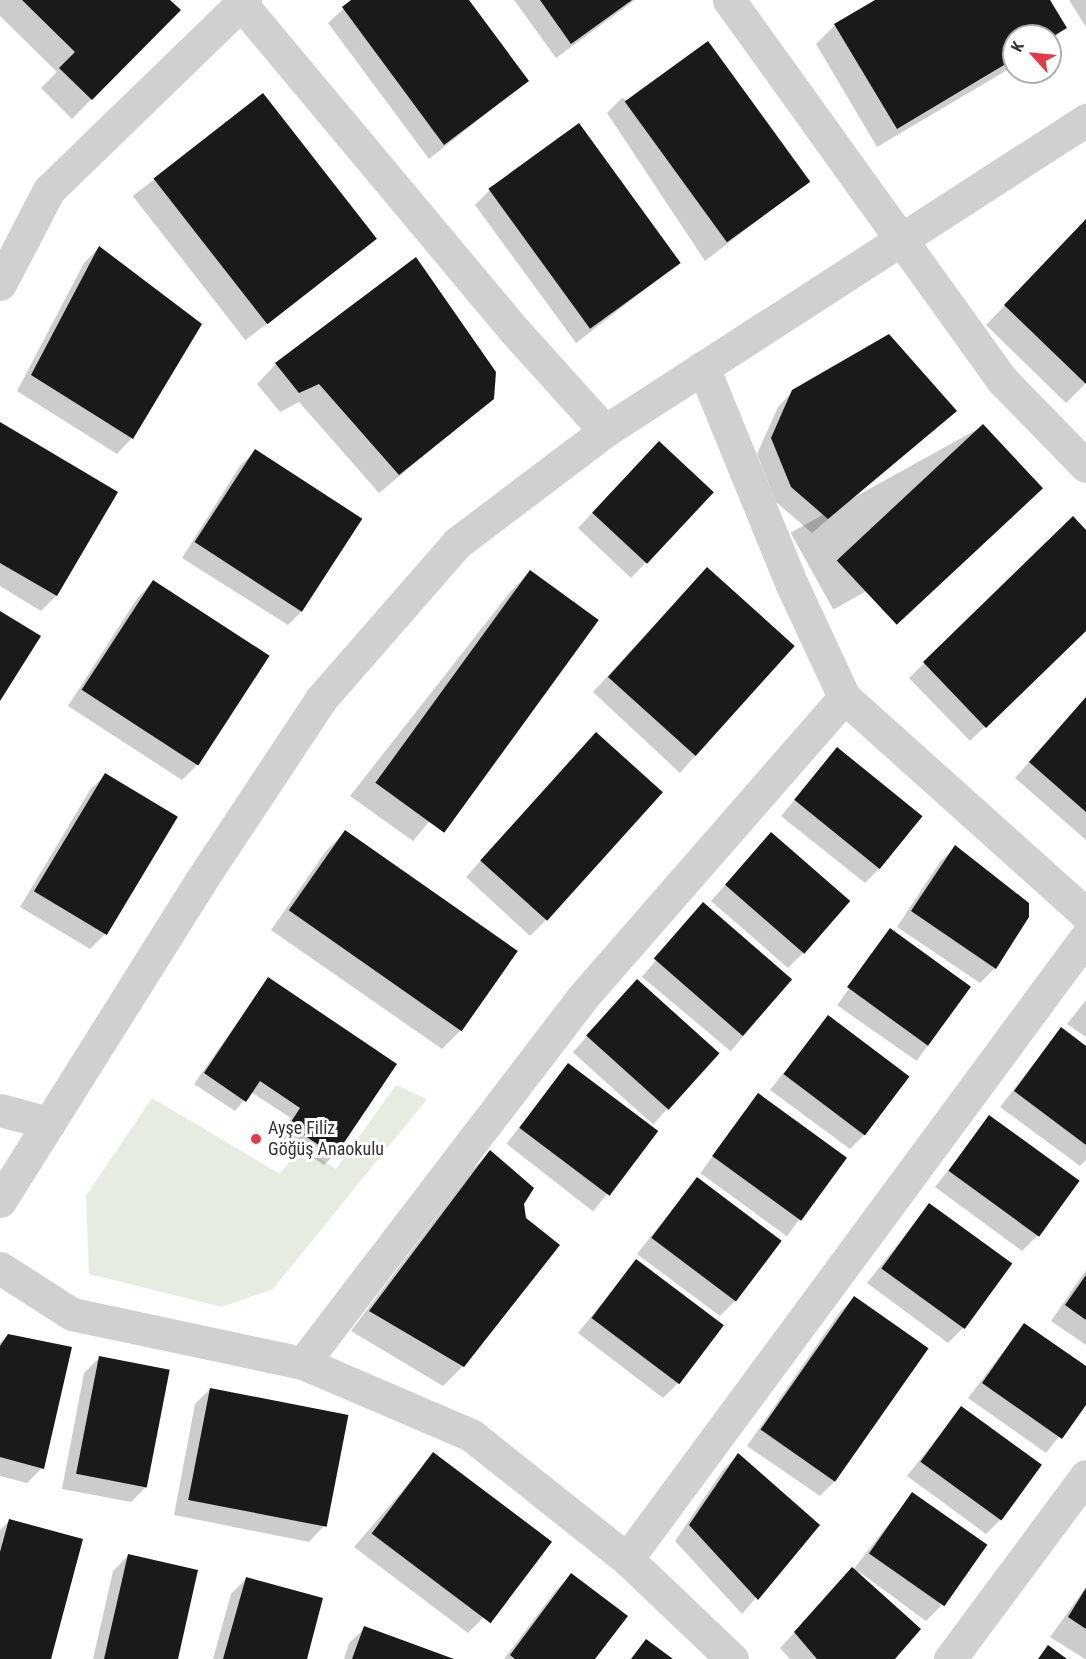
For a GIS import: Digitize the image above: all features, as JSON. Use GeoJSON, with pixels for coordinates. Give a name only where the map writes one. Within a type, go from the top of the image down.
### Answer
{"type":"FeatureCollection","features":[{"type":"Feature","properties":{"kind":"street"},"geometry":{"type":"LineString","coordinates":[[729,0],[1002,380],[1086,466]]}},
{"type":"Feature","properties":{"kind":"street"},"geometry":{"type":"LineString","coordinates":[[0,284],[49,190],[242,1],[514,330],[606,431]]}},
{"type":"Feature","properties":{"kind":"street"},"geometry":{"type":"LineString","coordinates":[[0,1201],[200,882],[321,699],[457,543],[606,431],[899,239],[1086,120]]}},
{"type":"Feature","properties":{"kind":"street"},"geometry":{"type":"LineString","coordinates":[[703,367],[793,587],[844,697],[1086,914]]}},
{"type":"Feature","properties":{"kind":"street"},"geometry":{"type":"LineString","coordinates":[[303,1363],[581,999],[844,697]]}},
{"type":"Feature","properties":{"kind":"street"},"geometry":{"type":"LineString","coordinates":[[627,1559],[1086,937]]}},
{"type":"Feature","properties":{"kind":"street"},"geometry":{"type":"LineString","coordinates":[[0,1110],[49,1123]]}},
{"type":"Feature","properties":{"kind":"street"},"geometry":{"type":"LineString","coordinates":[[0,1268],[72,1314],[303,1363],[471,1434],[627,1559],[732,1659]]}},
{"type":"Feature","properties":{"kind":"street"},"geometry":{"type":"LineString","coordinates":[[950,1659],[1086,1476]]}},
{"type":"Feature","properties":{"kind":"shaded area"},"geometry":{"type":"Polygon","coordinates":[[[396,1085],[427,1099],[273,1289],[222,1307],[89,1274],[86,1196],[152,1098],[280,1174],[301,1146],[336,1169],[396,1085]]]}},
{"type":"Feature","properties":{"kind":"building"},"geometry":{"type":"Polygon","coordinates":[[[22,0],[170,0],[181,10],[92,100],[59,68],[75,52],[22,0]]]}},
{"type":"Feature","properties":{"kind":"building"},"geometry":{"type":"Polygon","coordinates":[[[351,0],[469,0],[529,81],[444,145],[342,7],[351,0]]]}},
{"type":"Feature","properties":{"kind":"building"},"geometry":{"type":"Polygon","coordinates":[[[540,0],[632,0],[571,44],[540,0]]]}},
{"type":"Feature","properties":{"kind":"building"},"geometry":{"type":"Polygon","coordinates":[[[875,0],[1050,0],[1067,28],[1062,31],[1062,24],[1002,24],[1002,66],[897,129],[834,24],[875,0]]]}},
{"type":"Feature","properties":{"kind":"building"},"geometry":{"type":"Polygon","coordinates":[[[708,41],[810,182],[727,242],[625,102],[708,41]]]}},
{"type":"Feature","properties":{"kind":"building"},"geometry":{"type":"Polygon","coordinates":[[[263,93],[377,239],[267,324],[153,179],[263,93]]]}},
{"type":"Feature","properties":{"kind":"building"},"geometry":{"type":"Polygon","coordinates":[[[579,123],[681,263],[590,329],[488,189],[579,123]]]}},
{"type":"Feature","properties":{"kind":"building"},"geometry":{"type":"Polygon","coordinates":[[[1086,219],[1086,384],[1004,305],[1086,219]]]}},
{"type":"Feature","properties":{"kind":"building"},"geometry":{"type":"Polygon","coordinates":[[[99,246],[202,324],[133,439],[31,375],[99,246]]]}},
{"type":"Feature","properties":{"kind":"building"},"geometry":{"type":"Polygon","coordinates":[[[416,257],[496,372],[494,399],[399,475],[319,384],[299,393],[275,363],[416,257]]]}},
{"type":"Feature","properties":{"kind":"building"},"geometry":{"type":"Polygon","coordinates":[[[889,334],[957,411],[828,519],[791,487],[771,438],[792,390],[889,334]]]}},
{"type":"Feature","properties":{"kind":"building"},"geometry":{"type":"Polygon","coordinates":[[[0,422],[118,492],[57,596],[0,563],[0,422]]]}},
{"type":"Feature","properties":{"kind":"building"},"geometry":{"type":"Polygon","coordinates":[[[983,424],[1043,488],[897,625],[837,560],[983,424]]]}},
{"type":"Feature","properties":{"kind":"building"},"geometry":{"type":"Polygon","coordinates":[[[659,441],[714,492],[647,564],[592,513],[659,441]]]}},
{"type":"Feature","properties":{"kind":"building"},"geometry":{"type":"Polygon","coordinates":[[[255,449],[362,519],[302,612],[195,542],[255,449]]]}},
{"type":"Feature","properties":{"kind":"building"},"geometry":{"type":"Polygon","coordinates":[[[1073,516],[1086,530],[1086,631],[986,728],[923,662],[1073,516]]]}},
{"type":"Feature","properties":{"kind":"building"},"geometry":{"type":"Polygon","coordinates":[[[707,567],[795,646],[696,756],[608,677],[707,567]]]}},
{"type":"Feature","properties":{"kind":"building"},"geometry":{"type":"Polygon","coordinates":[[[530,570],[599,620],[444,833],[375,783],[530,570]]]}},
{"type":"Feature","properties":{"kind":"building"},"geometry":{"type":"Polygon","coordinates":[[[153,580],[270,656],[198,766],[82,690],[153,580]]]}},
{"type":"Feature","properties":{"kind":"building"},"geometry":{"type":"Polygon","coordinates":[[[0,611],[41,636],[0,701],[0,611]]]}},
{"type":"Feature","properties":{"kind":"building"},"geometry":{"type":"Polygon","coordinates":[[[1086,697],[1086,812],[1029,762],[1086,697]]]}},
{"type":"Feature","properties":{"kind":"building"},"geometry":{"type":"Polygon","coordinates":[[[596,732],[663,792],[547,921],[480,861],[596,732]]]}},
{"type":"Feature","properties":{"kind":"building"},"geometry":{"type":"Polygon","coordinates":[[[837,747],[922,816],[880,869],[794,800],[837,747]]]}},
{"type":"Feature","properties":{"kind":"building"},"geometry":{"type":"Polygon","coordinates":[[[105,773],[178,817],[107,935],[34,891],[105,773]]]}},
{"type":"Feature","properties":{"kind":"building"},"geometry":{"type":"Polygon","coordinates":[[[345,830],[518,951],[462,1031],[289,910],[345,830]]]}},
{"type":"Feature","properties":{"kind":"building"},"geometry":{"type":"Polygon","coordinates":[[[771,832],[850,901],[804,954],[725,885],[771,832]]]}},
{"type":"Feature","properties":{"kind":"building"},"geometry":{"type":"Polygon","coordinates":[[[955,845],[1029,903],[1029,917],[996,969],[911,911],[955,845]]]}},
{"type":"Feature","properties":{"kind":"building"},"geometry":{"type":"Polygon","coordinates":[[[703,902],[792,979],[743,1036],[654,959],[703,902]]]}},
{"type":"Feature","properties":{"kind":"building"},"geometry":{"type":"Polygon","coordinates":[[[890,928],[971,987],[928,1046],[847,987],[890,928]]]}},
{"type":"Feature","properties":{"kind":"building"},"geometry":{"type":"Polygon","coordinates":[[[268,977],[397,1064],[335,1156],[289,1125],[300,1108],[260,1081],[246,1102],[204,1073],[268,977]]]}},
{"type":"Feature","properties":{"kind":"building"},"geometry":{"type":"Polygon","coordinates":[[[637,979],[719,1053],[669,1110],[586,1035],[637,979]]]}},
{"type":"Feature","properties":{"kind":"building"},"geometry":{"type":"Polygon","coordinates":[[[828,1015],[909,1076],[865,1135],[783,1074],[828,1015]]]}},
{"type":"Feature","properties":{"kind":"building"},"geometry":{"type":"Polygon","coordinates":[[[1061,1027],[1086,1046],[1086,1145],[1014,1091],[1061,1027]]]}},
{"type":"Feature","properties":{"kind":"building"},"geometry":{"type":"Polygon","coordinates":[[[568,1063],[658,1131],[609,1196],[519,1128],[568,1063]]]}},
{"type":"Feature","properties":{"kind":"building"},"geometry":{"type":"Polygon","coordinates":[[[758,1093],[847,1158],[801,1221],[712,1156],[758,1093]]]}},
{"type":"Feature","properties":{"kind":"building"},"geometry":{"type":"Polygon","coordinates":[[[989,1115],[1080,1181],[1039,1237],[948,1171],[989,1115]]]}},
{"type":"Feature","properties":{"kind":"building"},"geometry":{"type":"Polygon","coordinates":[[[490,1150],[534,1188],[524,1204],[526,1218],[560,1245],[464,1367],[369,1311],[490,1150]]]}},
{"type":"Feature","properties":{"kind":"building"},"geometry":{"type":"Polygon","coordinates":[[[697,1177],[782,1241],[736,1301],[651,1238],[697,1177]]]}},
{"type":"Feature","properties":{"kind":"building"},"geometry":{"type":"Polygon","coordinates":[[[929,1203],[1012,1264],[965,1329],[881,1269],[929,1203]]]}},
{"type":"Feature","properties":{"kind":"building"},"geometry":{"type":"Polygon","coordinates":[[[636,1259],[724,1325],[679,1384],[591,1318],[636,1259]]]}},
{"type":"Feature","properties":{"kind":"building"},"geometry":{"type":"Polygon","coordinates":[[[1086,1275],[1086,1320],[1065,1305],[1086,1275]]]}},
{"type":"Feature","properties":{"kind":"building"},"geometry":{"type":"Polygon","coordinates":[[[854,1296],[929,1348],[835,1482],[761,1430],[854,1296]]]}},
{"type":"Feature","properties":{"kind":"building"},"geometry":{"type":"Polygon","coordinates":[[[1024,1323],[1086,1366],[1086,1405],[1062,1439],[982,1383],[1024,1323]]]}},
{"type":"Feature","properties":{"kind":"building"},"geometry":{"type":"Polygon","coordinates":[[[8,1334],[72,1347],[44,1469],[0,1457],[0,1346],[8,1334]]]}},
{"type":"Feature","properties":{"kind":"building"},"geometry":{"type":"Polygon","coordinates":[[[99,1356],[170,1370],[147,1488],[76,1474],[99,1356]]]}},
{"type":"Feature","properties":{"kind":"building"},"geometry":{"type":"Polygon","coordinates":[[[210,1388],[348,1415],[327,1527],[188,1500],[210,1388]]]}},
{"type":"Feature","properties":{"kind":"building"},"geometry":{"type":"Polygon","coordinates":[[[961,1406],[1042,1465],[1001,1521],[920,1462],[961,1406]]]}},
{"type":"Feature","properties":{"kind":"building"},"geometry":{"type":"Polygon","coordinates":[[[433,1452],[552,1542],[491,1623],[372,1533],[433,1452]]]}},
{"type":"Feature","properties":{"kind":"building"},"geometry":{"type":"Polygon","coordinates":[[[738,1453],[820,1525],[758,1600],[689,1525],[738,1453]]]}},
{"type":"Feature","properties":{"kind":"building"},"geometry":{"type":"Polygon","coordinates":[[[912,1492],[987,1545],[944,1606],[869,1553],[912,1492]]]}},
{"type":"Feature","properties":{"kind":"building"},"geometry":{"type":"Polygon","coordinates":[[[9,1519],[83,1539],[51,1659],[0,1659],[0,1552],[9,1519]]]}},
{"type":"Feature","properties":{"kind":"building"},"geometry":{"type":"Polygon","coordinates":[[[128,1554],[198,1570],[178,1659],[104,1659],[128,1554]]]}},
{"type":"Feature","properties":{"kind":"building"},"geometry":{"type":"Polygon","coordinates":[[[852,1567],[921,1629],[895,1659],[817,1659],[794,1632],[852,1567]]]}},
{"type":"Feature","properties":{"kind":"building"},"geometry":{"type":"Polygon","coordinates":[[[571,1573],[628,1616],[595,1659],[515,1659],[510,1655],[571,1573]]]}},
{"type":"Feature","properties":{"kind":"building"},"geometry":{"type":"Polygon","coordinates":[[[246,1577],[323,1598],[307,1659],[223,1659],[246,1577]]]}},
{"type":"Feature","properties":{"kind":"building"},"geometry":{"type":"Polygon","coordinates":[[[1086,1588],[1086,1629],[1068,1617],[1086,1588]]]}},
{"type":"Feature","properties":{"kind":"building"},"geometry":{"type":"Polygon","coordinates":[[[364,1626],[454,1659],[352,1659],[364,1626]]]}},
{"type":"Feature","properties":{"kind":"building"},"geometry":{"type":"Polygon","coordinates":[[[646,1639],[673,1659],[631,1659],[646,1639]]]}},
{"type":"Feature","properties":{"kind":"building"},"geometry":{"type":"Polygon","coordinates":[[[1048,1645],[1067,1659],[1038,1659],[1048,1645]]]}},
{"type":"Feature","properties":{"kind":"place","name":"Ayşe Filiz Göğüş Anaokulu"},"geometry":{"type":"Point","coordinates":[256,1139]}}]}
